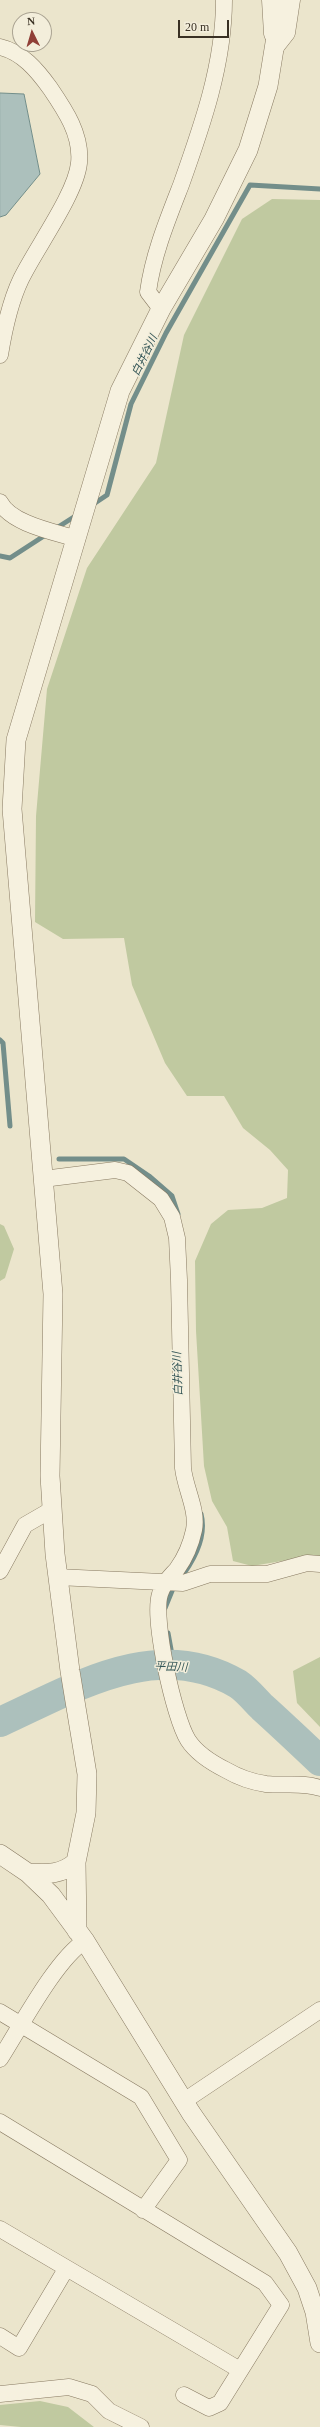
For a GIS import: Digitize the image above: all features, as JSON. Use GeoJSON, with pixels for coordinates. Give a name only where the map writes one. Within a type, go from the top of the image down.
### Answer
{"type":"FeatureCollection","features":[{"type":"Feature","properties":{"kind":"street"},"geometry":{"type":"LineString","coordinates":[[161,309],[148,292],[152,263],[185,173],[213,88],[224,17],[224,0]]}},
{"type":"Feature","properties":{"kind":"street"},"geometry":{"type":"LineString","coordinates":[[270,0],[270,27],[276,47]]}},
{"type":"Feature","properties":{"kind":"street"},"geometry":{"type":"LineString","coordinates":[[0,2059],[59,1966],[74,1948],[81,1936],[76,1862],[86,1813],[86,1774],[57,1577],[51,1510],[50,1407],[53,1294],[24,966],[12,809],[12,778],[16,740],[25,705],[77,539],[120,391],[161,309],[214,219],[248,150],[268,86],[276,47],[282,0]]}},
{"type":"Feature","properties":{"kind":"street"},"geometry":{"type":"LineString","coordinates":[[276,47],[287,33],[292,0]]}},
{"type":"Feature","properties":{"kind":"street"},"geometry":{"type":"LineString","coordinates":[[0,47],[13,50],[37,71],[63,107],[76,133],[79,163],[69,194],[21,280],[4,331],[0,355]]}},
{"type":"Feature","properties":{"kind":"street"},"geometry":{"type":"LineString","coordinates":[[0,502],[3,508],[25,523],[77,539]]}},
{"type":"Feature","properties":{"kind":"street"},"geometry":{"type":"LineString","coordinates":[[43,1179],[115,1170],[128,1173],[161,1198],[172,1217],[177,1238],[179,1273],[183,1468],[185,1483],[194,1518],[194,1530],[186,1554],[164,1583],[157,1609],[162,1649],[180,1723],[189,1741],[202,1756],[226,1770],[249,1780],[266,1784],[311,1785],[320,1788]]}},
{"type":"Feature","properties":{"kind":"street"},"geometry":{"type":"LineString","coordinates":[[0,1571],[25,1525],[51,1510]]}},
{"type":"Feature","properties":{"kind":"street"},"geometry":{"type":"LineString","coordinates":[[57,1577],[164,1583],[191,1582],[210,1574],[267,1574],[306,1563],[320,1564]]}},
{"type":"Feature","properties":{"kind":"street"},"geometry":{"type":"LineString","coordinates":[[0,1854],[28,1873],[51,1895],[81,1936],[184,2101],[288,2253],[307,2288],[317,2312],[320,2343]]}},
{"type":"Feature","properties":{"kind":"street"},"geometry":{"type":"LineString","coordinates":[[28,1873],[52,1874],[66,1871],[76,1862]]}},
{"type":"Feature","properties":{"kind":"street"},"geometry":{"type":"LineString","coordinates":[[184,2101],[320,2010]]}},
{"type":"Feature","properties":{"kind":"street"},"geometry":{"type":"LineString","coordinates":[[0,2012],[141,2097],[179,2160],[143,2210]]}},
{"type":"Feature","properties":{"kind":"street"},"geometry":{"type":"LineString","coordinates":[[0,2122],[265,2283],[281,2306],[220,2403],[209,2408],[184,2395]]}},
{"type":"Feature","properties":{"kind":"street"},"geometry":{"type":"LineString","coordinates":[[0,2229],[240,2370]]}},
{"type":"Feature","properties":{"kind":"street"},"geometry":{"type":"LineString","coordinates":[[0,2336],[19,2348],[66,2269]]}},
{"type":"Feature","properties":{"kind":"street"},"geometry":{"type":"LineString","coordinates":[[0,2394],[69,2387],[92,2394],[109,2411],[141,2427]]}},
{"type":"Feature","properties":{"kind":"green space"},"geometry":{"type":"Polygon","coordinates":[[[272,199],[320,200],[320,1559],[288,1560],[252,1566],[233,1561],[227,1527],[212,1501],[204,1466],[196,1331],[195,1261],[211,1224],[228,1210],[262,1208],[287,1198],[288,1170],[270,1150],[243,1128],[224,1096],[187,1096],[165,1063],[132,985],[124,938],[63,939],[35,922],[36,816],[47,689],[87,568],[156,463],[184,335],[242,219],[272,199]]]}},
{"type":"Feature","properties":{"kind":"green space"},"geometry":{"type":"Polygon","coordinates":[[[0,1224],[4,1226],[14,1249],[5,1278],[0,1281],[0,1224]]]}},
{"type":"Feature","properties":{"kind":"green space"},"geometry":{"type":"Polygon","coordinates":[[[320,1657],[320,1727],[297,1703],[293,1671],[320,1657]]]}},
{"type":"Feature","properties":{"kind":"green space"},"geometry":{"type":"Polygon","coordinates":[[[40,2401],[68,2407],[94,2427],[21,2427],[0,2425],[0,2405],[40,2401]]]}},
{"type":"Feature","properties":{"kind":"shaded area"},"geometry":{"type":"Polygon","coordinates":[[[0,93],[24,94],[40,174],[6,215],[0,217],[0,93]]]}},
{"type":"Feature","properties":{"kind":"waterway","name":"白井谷川"},"geometry":{"type":"LineString","coordinates":[[92,505],[107,495],[131,404],[166,333],[250,185],[320,189]]}},
{"type":"Feature","properties":{"kind":"waterway","name":"白井谷川"},"geometry":{"type":"LineString","coordinates":[[55,529],[77,515]]}},
{"type":"Feature","properties":{"kind":"waterway","name":"白井谷川"},"geometry":{"type":"LineString","coordinates":[[0,556],[10,558],[47,534]]}},
{"type":"Feature","properties":{"kind":"waterway","name":"白井谷川"},"geometry":{"type":"LineString","coordinates":[[0,1040],[3,1043],[10,1126]]}},
{"type":"Feature","properties":{"kind":"waterway","name":"白井谷川"},"geometry":{"type":"LineString","coordinates":[[59,1159],[124,1159],[149,1176],[172,1196],[178,1214]]}},
{"type":"Feature","properties":{"kind":"waterway","name":"白井谷川"},"geometry":{"type":"LineString","coordinates":[[179,1580],[198,1549],[202,1531],[201,1514]]}},
{"type":"Feature","properties":{"kind":"waterway","name":"白井谷川"},"geometry":{"type":"LineString","coordinates":[[165,1608],[174,1586]]}},
{"type":"Feature","properties":{"kind":"waterway","name":"白井谷川"},"geometry":{"type":"LineString","coordinates":[[168,1633],[172,1655],[178,1664]]}},
{"type":"Feature","properties":{"kind":"waterway","name":"平田川"},"geometry":{"type":"LineString","coordinates":[[0,1722],[87,1682],[117,1672],[147,1666],[177,1665],[208,1670],[238,1684],[320,1761]]}}]}
